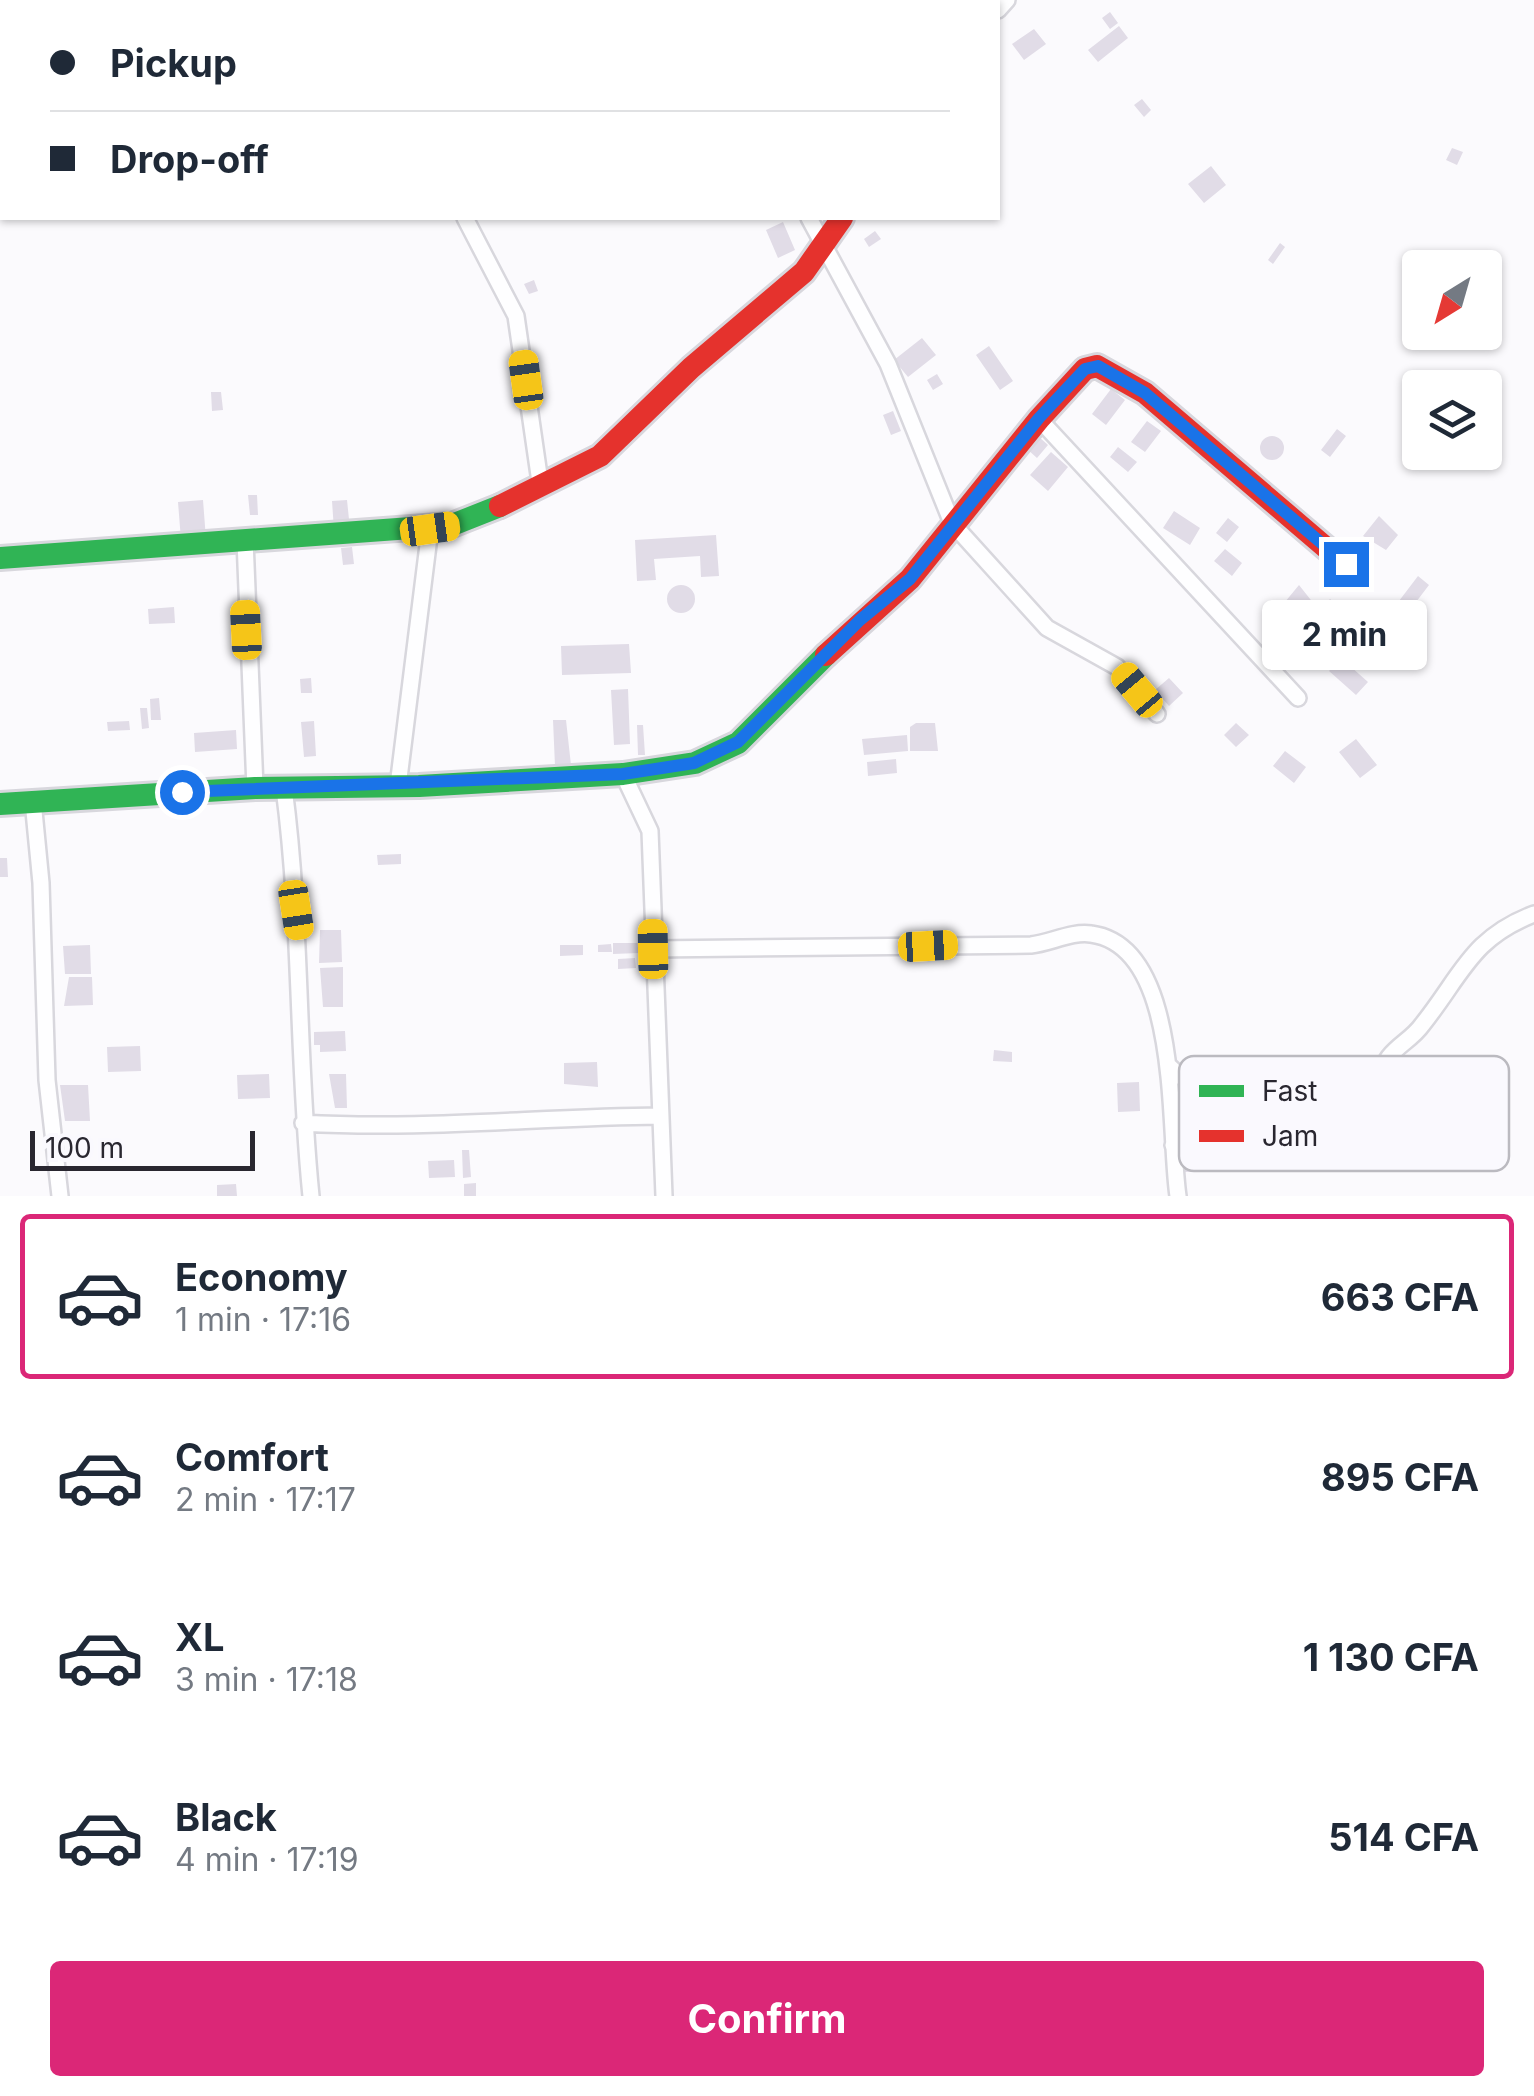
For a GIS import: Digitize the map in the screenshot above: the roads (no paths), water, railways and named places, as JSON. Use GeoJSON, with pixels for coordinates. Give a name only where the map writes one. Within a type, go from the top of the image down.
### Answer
{"type":"FeatureCollection","features":[{"type":"Feature","properties":{"kind":"street"},"geometry":{"type":"LineString","coordinates":[[465,220],[516,316],[541,489]]}},
{"type":"Feature","properties":{"kind":"street"},"geometry":{"type":"LineString","coordinates":[[810,220],[888,364],[952,523],[1047,628],[1117,667],[1157,714]]}},
{"type":"Feature","properties":{"kind":"street"},"geometry":{"type":"LineString","coordinates":[[0,558],[452,526],[541,489],[600,456],[691,368],[804,272],[841,220]]}},
{"type":"Feature","properties":{"kind":"street"},"geometry":{"type":"LineString","coordinates":[[0,804],[255,788],[398,786],[623,774],[694,763],[738,742],[860,620],[910,579],[1039,418],[1085,369],[1108,369],[1145,393],[1346,564]]}},
{"type":"Feature","properties":{"kind":"street"},"geometry":{"type":"LineString","coordinates":[[1039,418],[1298,698]]}},
{"type":"Feature","properties":{"kind":"street"},"geometry":{"type":"LineString","coordinates":[[398,786],[430,529]]}},
{"type":"Feature","properties":{"kind":"street"},"geometry":{"type":"LineString","coordinates":[[245,540],[255,788]]}},
{"type":"Feature","properties":{"kind":"street"},"geometry":{"type":"LineString","coordinates":[[623,774],[650,831],[664,1196]]}},
{"type":"Feature","properties":{"kind":"street"},"geometry":{"type":"LineString","coordinates":[[284,788],[300,954],[303,1123],[311,1196]]}},
{"type":"Feature","properties":{"kind":"street"},"geometry":{"type":"LineString","coordinates":[[33,802],[41,883],[48,1080],[60,1196]]}},
{"type":"Feature","properties":{"kind":"street"},"geometry":{"type":"LineString","coordinates":[[1390,1056],[1420,1029],[1476,950],[1511,920],[1534,914]]}},
{"type":"Feature","properties":{"kind":"street"},"geometry":{"type":"LineString","coordinates":[[653,949],[1031,945],[1090,933],[1110,940],[1140,968],[1154,1000],[1169,1066],[1178,1196]]}},
{"type":"Feature","properties":{"kind":"street"},"geometry":{"type":"LineString","coordinates":[[1169,1066],[1179,1075]]}},
{"type":"Feature","properties":{"kind":"street"},"geometry":{"type":"LineString","coordinates":[[303,1123],[428,1127],[556,1116],[659,1116]]}},
{"type":"Feature","properties":{"kind":"street"},"geometry":{"type":"LineString","coordinates":[[1173,1145],[1179,1138]]}}]}
